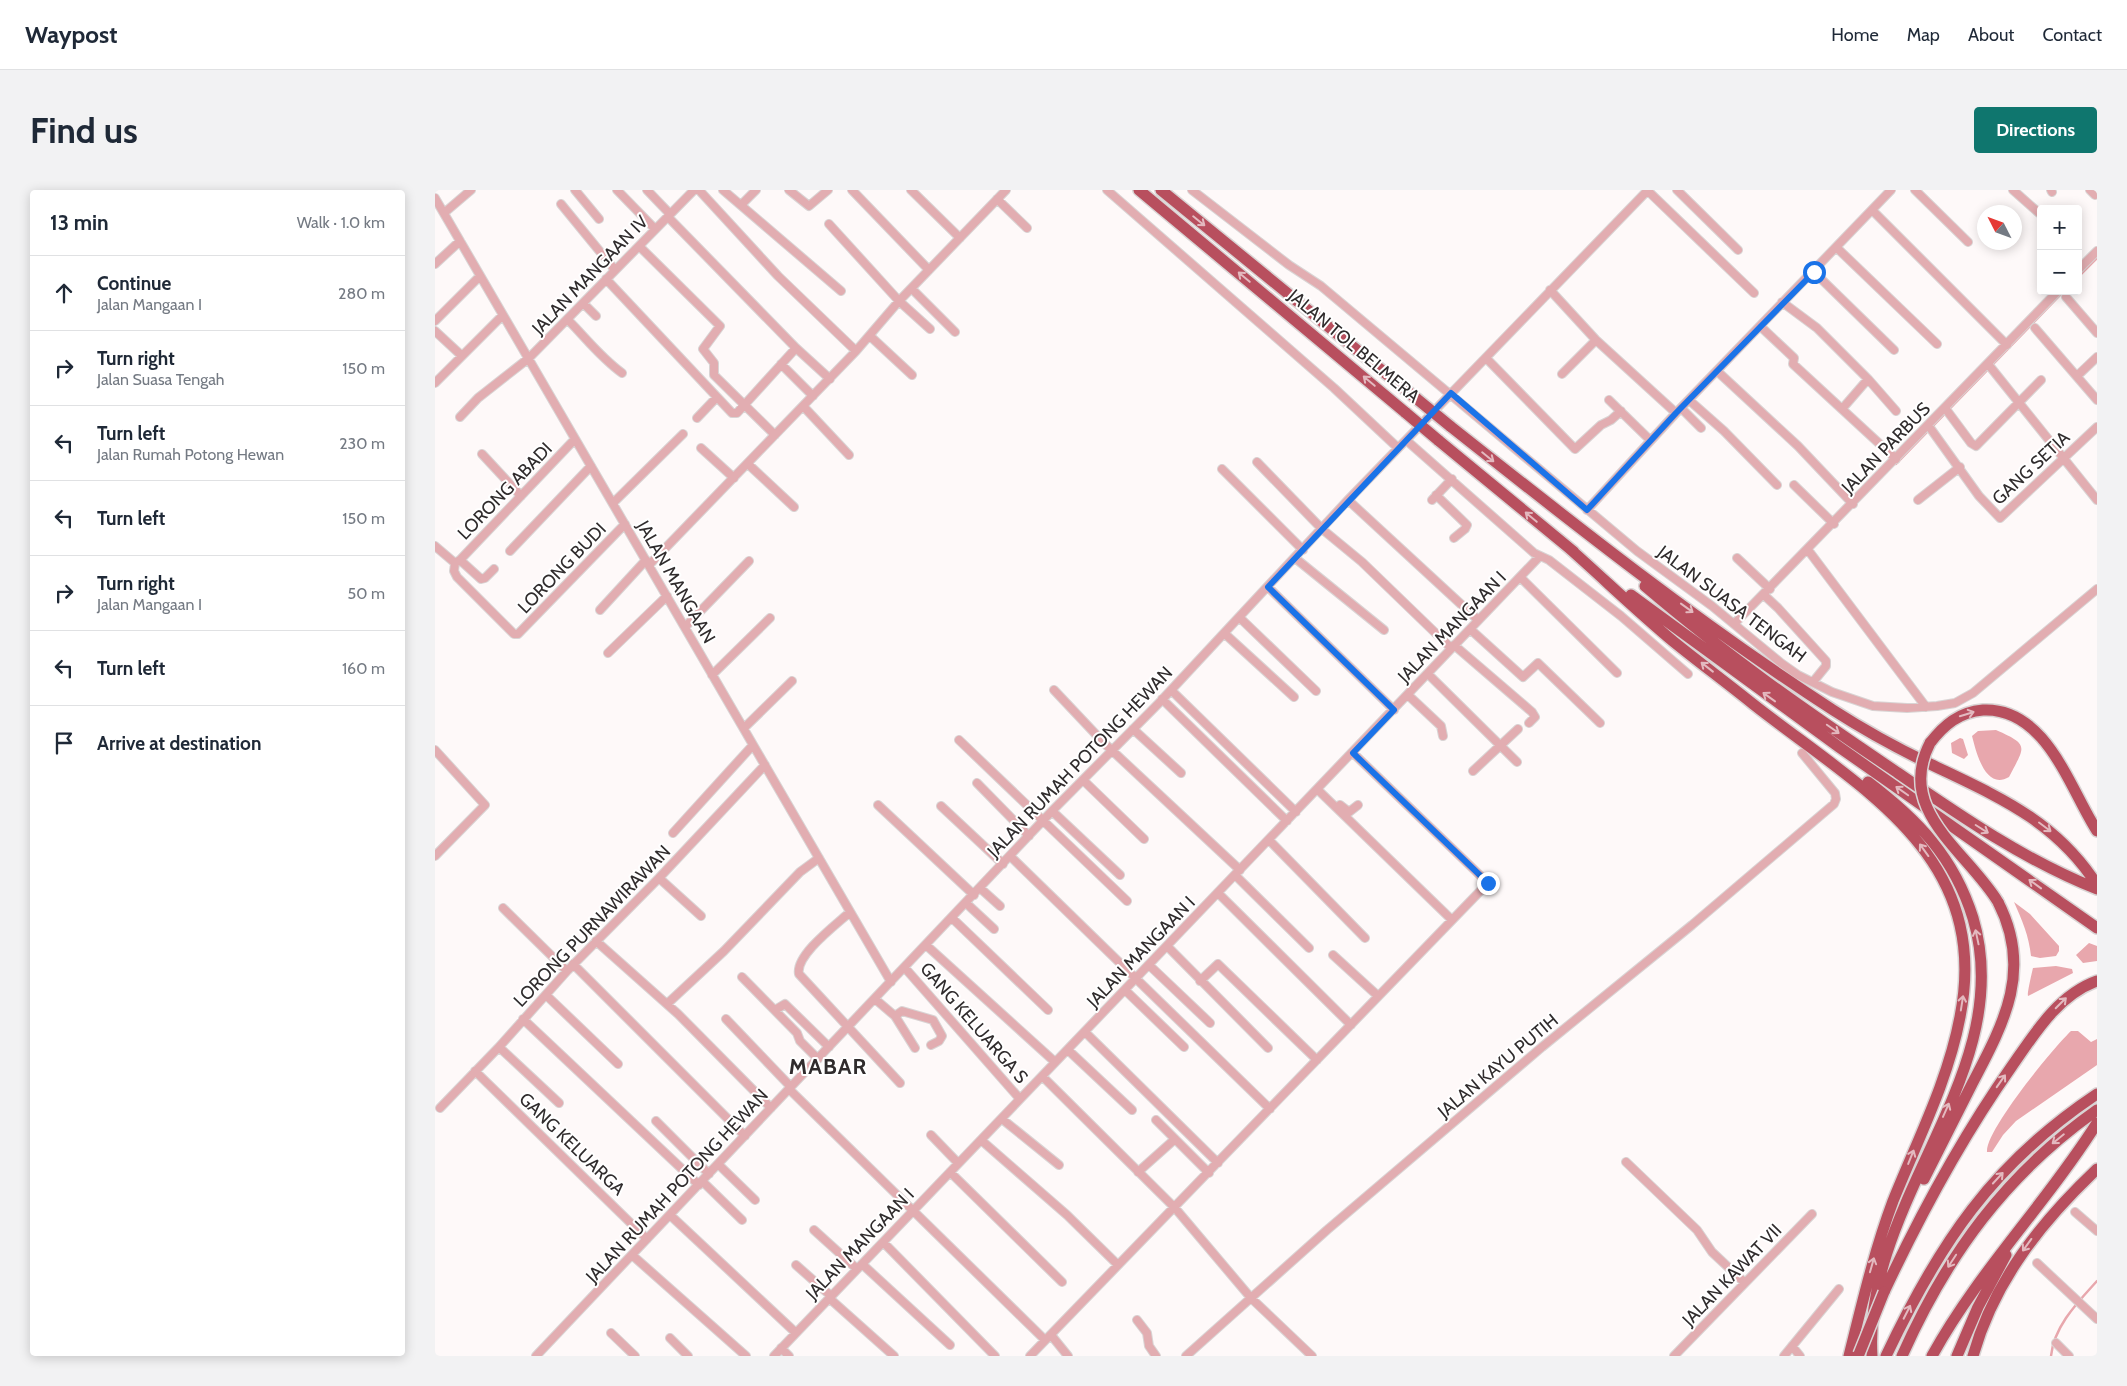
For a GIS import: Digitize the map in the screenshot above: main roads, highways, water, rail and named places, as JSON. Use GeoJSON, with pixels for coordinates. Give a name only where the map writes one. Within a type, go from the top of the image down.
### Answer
{"type":"FeatureCollection","features":[{"type":"Feature","properties":{"kind":"highway","name":"JALAN TOL BELMERA"},"geometry":{"type":"LineString","coordinates":[[1139,190],[1569,548]]}},
{"type":"Feature","properties":{"kind":"highway","name":"JALAN TOL BELMERA"},"geometry":{"type":"LineString","coordinates":[[1161,190],[1417,400],[1591,538]]}},
{"type":"Feature","properties":{"kind":"highway"},"geometry":{"type":"LineString","coordinates":[[1591,538],[1658,597],[1737,659],[1839,733],[1981,829],[2036,860],[2097,889]]}},
{"type":"Feature","properties":{"kind":"highway"},"geometry":{"type":"LineString","coordinates":[[1591,538],[1763,663],[1834,711],[1890,743],[1982,787],[2028,814],[2071,850],[2097,885]]}},
{"type":"Feature","properties":{"kind":"highway"},"geometry":{"type":"LineString","coordinates":[[1569,548],[1675,642],[1860,785],[1898,819],[1915,837],[1936,867],[1957,914],[1965,957],[1965,986],[1959,1020],[1941,1082],[1893,1202],[1874,1256],[1855,1353]]}},
{"type":"Feature","properties":{"kind":"highway"},"geometry":{"type":"LineString","coordinates":[[1569,548],[1765,694],[2097,928]]}},
{"type":"Feature","properties":{"kind":"highway"},"geometry":{"type":"LineString","coordinates":[[1730,685],[1866,781],[1912,818],[1932,840],[1952,870],[1966,897],[1975,925],[1982,962],[1982,981],[1973,1041],[1960,1079],[1895,1228],[1883,1262],[1881,1289]]}},
{"type":"Feature","properties":{"kind":"highway"},"geometry":{"type":"LineString","coordinates":[[1872,1356],[1873,1310],[1903,1221],[1998,1034],[2013,989],[2013,946],[2006,917],[1989,887],[1941,832],[1925,806],[1920,784],[1920,774],[1925,753],[1930,743],[1944,726],[1963,714],[1986,710],[2012,716],[2030,728],[2047,744],[2097,831]]}},
{"type":"Feature","properties":{"kind":"highway"},"geometry":{"type":"LineString","coordinates":[[1855,1353],[1881,1289],[1953,1157],[1987,1102],[2034,1036],[2069,996],[2097,981]]}},
{"type":"Feature","properties":{"kind":"highway"},"geometry":{"type":"LineString","coordinates":[[1886,1356],[1929,1271],[1946,1244],[1982,1195],[2025,1150],[2058,1122],[2097,1094]]}},
{"type":"Feature","properties":{"kind":"highway"},"geometry":{"type":"LineString","coordinates":[[1902,1356],[1938,1284],[1983,1217],[2026,1168],[2053,1143],[2097,1110]]}},
{"type":"Feature","properties":{"kind":"highway"},"geometry":{"type":"LineString","coordinates":[[1932,1356],[1951,1323],[1985,1273],[2097,1123]]}},
{"type":"Feature","properties":{"kind":"highway"},"geometry":{"type":"LineString","coordinates":[[1973,1356],[1984,1322],[2000,1287],[2028,1244],[2058,1207],[2097,1170]]}},
{"type":"Feature","properties":{"kind":"highway"},"geometry":{"type":"LineString","coordinates":[[1957,1356],[1968,1328],[1999,1267],[2042,1198]]}},
{"type":"Feature","properties":{"kind":"waterway"},"geometry":{"type":"LineString","coordinates":[[2082,273],[2097,258]]}},
{"type":"Feature","properties":{"kind":"waterway"},"geometry":{"type":"LineString","coordinates":[[1896,464],[2060,295]]}},
{"type":"Feature","properties":{"kind":"waterway"},"geometry":{"type":"LineString","coordinates":[[2051,1356],[2057,1335],[2068,1315],[2097,1281]]}},
{"type":"Feature","properties":{"kind":"district","name":"MABAR"},"geometry":{"type":"Point","coordinates":[828,1066]}}]}
